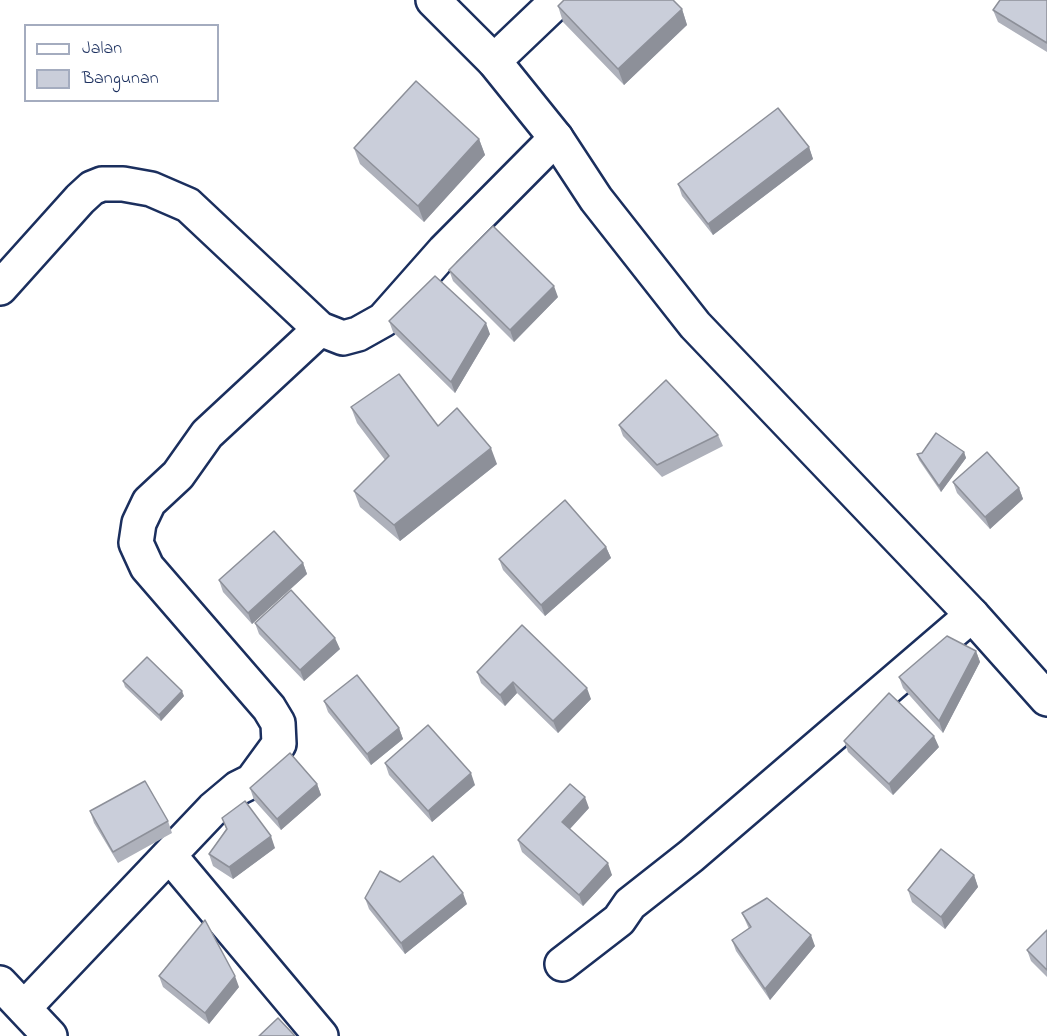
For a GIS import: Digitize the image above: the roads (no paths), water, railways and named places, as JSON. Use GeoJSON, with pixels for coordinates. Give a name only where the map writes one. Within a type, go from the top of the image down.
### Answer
{"type":"FeatureCollection","features":[{"type":"Feature","properties":{"kind":"street"},"geometry":{"type":"LineString","coordinates":[[433,0],[494,61],[556,138],[596,200],[695,324],[972,615],[1047,699]]}},
{"type":"Feature","properties":{"kind":"street"},"geometry":{"type":"LineString","coordinates":[[494,61],[558,0]]}},
{"type":"Feature","properties":{"kind":"street"},"geometry":{"type":"LineString","coordinates":[[0,288],[92,188],[102,184],[123,184],[151,189],[188,205],[320,329],[343,338],[358,334],[383,320],[444,251],[556,138]]}},
{"type":"Feature","properties":{"kind":"street"},"geometry":{"type":"LineString","coordinates":[[24,1008],[213,809],[238,788],[252,781],[279,744],[278,723],[269,708],[147,567],[136,543],[139,523],[149,502],[178,475],[207,434],[320,329]]}},
{"type":"Feature","properties":{"kind":"street"},"geometry":{"type":"LineString","coordinates":[[562,964],[619,920],[630,904],[691,856],[972,615]]}},
{"type":"Feature","properties":{"kind":"street"},"geometry":{"type":"LineString","coordinates":[[170,856],[321,1036]]}},
{"type":"Feature","properties":{"kind":"street"},"geometry":{"type":"LineString","coordinates":[[0,983],[50,1036]]}}]}
